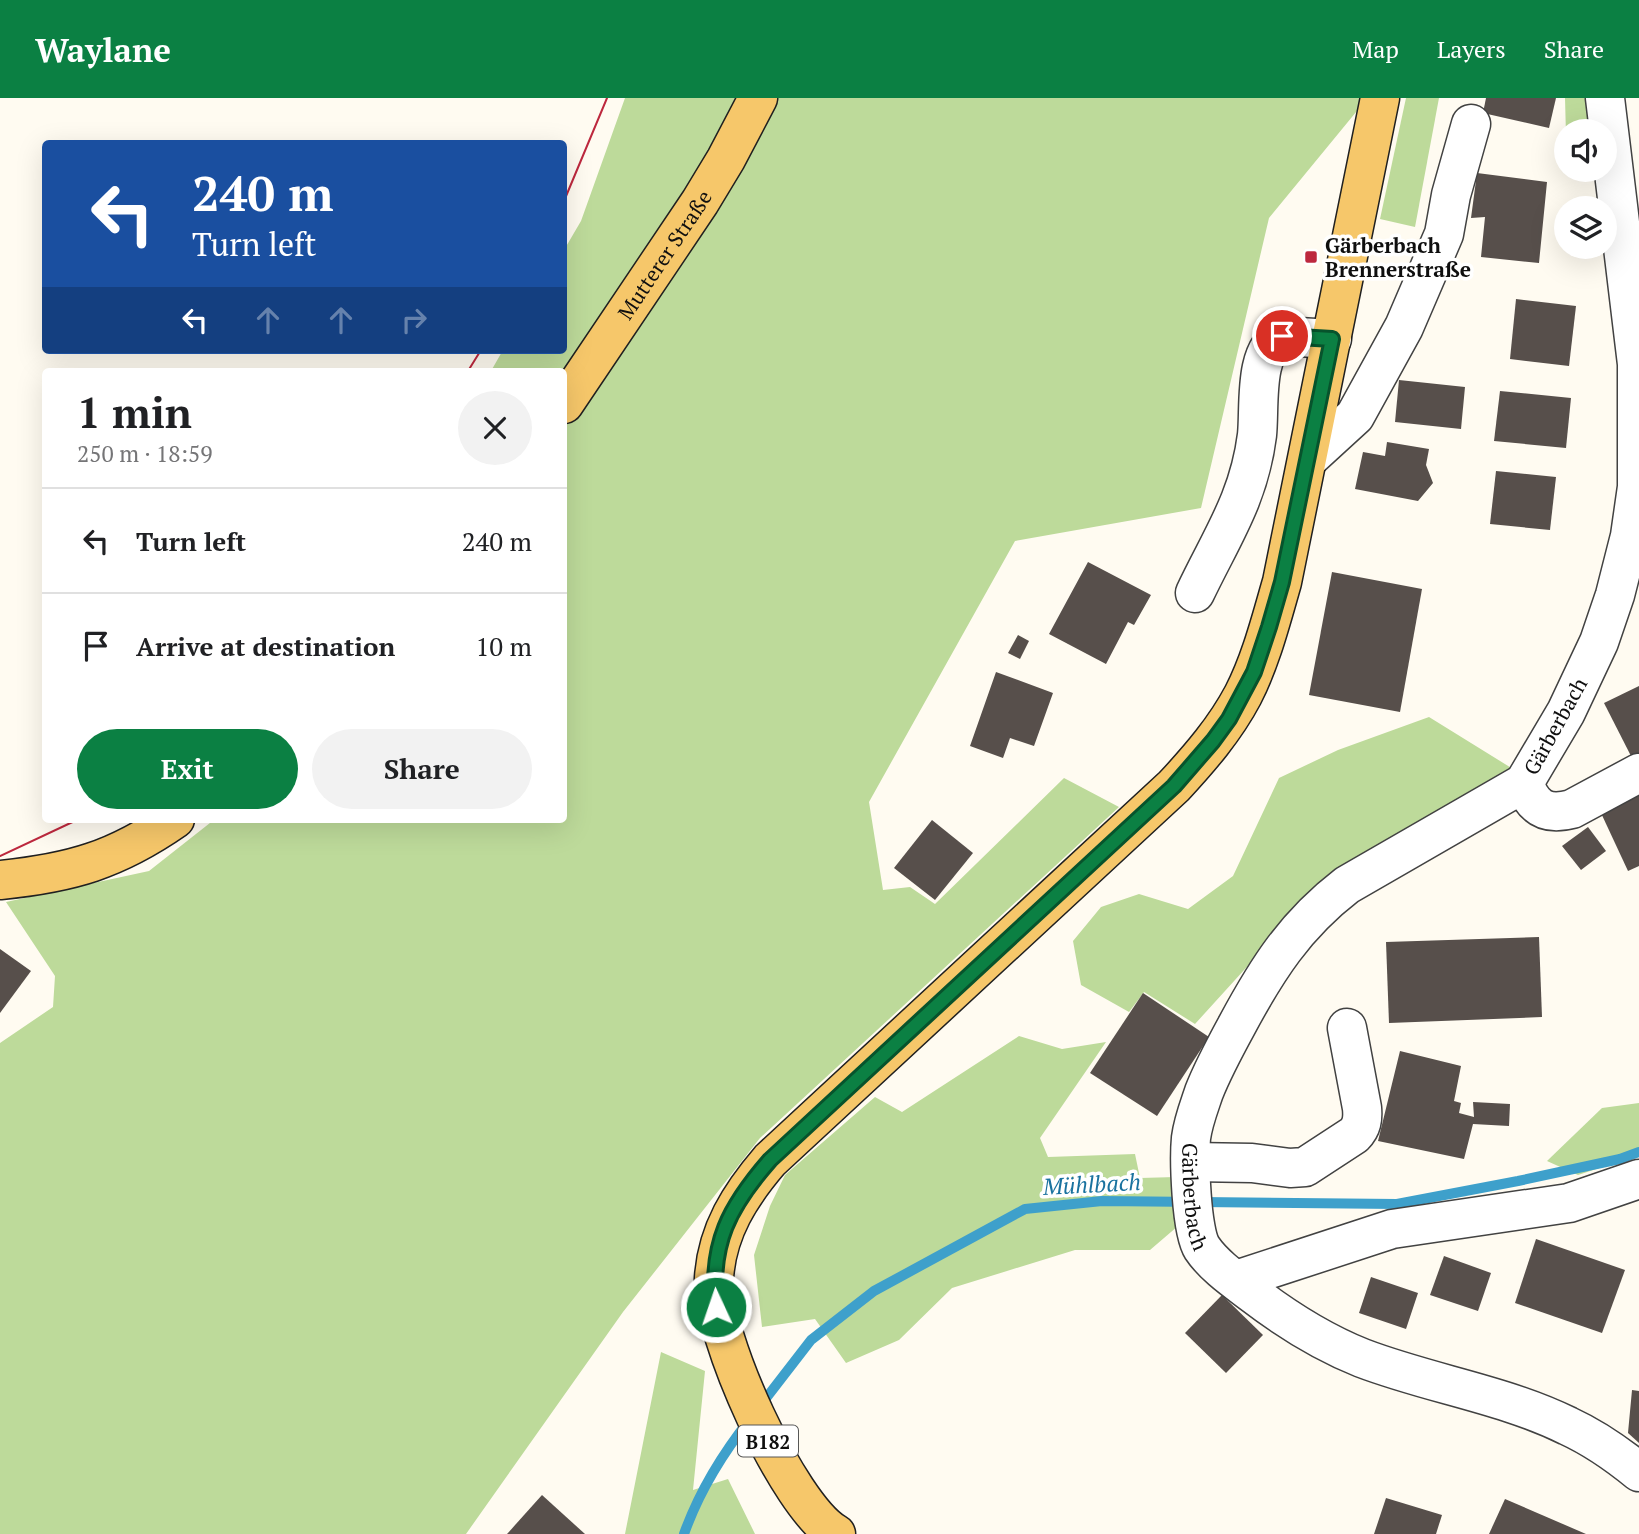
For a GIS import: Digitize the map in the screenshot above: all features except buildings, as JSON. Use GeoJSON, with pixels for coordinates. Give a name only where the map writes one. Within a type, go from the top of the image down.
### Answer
{"type":"FeatureCollection","features":[{"type":"Feature","properties":{"kind":"main road","name":"Mutterer Straße"},"geometry":{"type":"LineString","coordinates":[[567,400],[700,202],[758,98]]}},
{"type":"Feature","properties":{"kind":"main road","name":"B182"},"geometry":{"type":"LineString","coordinates":[[834,1533],[806,1502],[784,1471],[759,1424],[724,1340],[713,1281],[724,1227],[733,1208],[770,1160],[1174,786],[1229,719],[1254,672],[1282,582],[1380,98]]}},
{"type":"Feature","properties":{"kind":"main road"},"geometry":{"type":"LineString","coordinates":[[0,880],[58,873],[116,854],[162,828]]}},
{"type":"Feature","properties":{"kind":"street","name":"Gärberbach"},"geometry":{"type":"LineString","coordinates":[[1605,98],[1637,364],[1637,487],[1630,536],[1615,595],[1599,642],[1566,712],[1524,783],[1347,885],[1321,905],[1298,929],[1260,982],[1209,1080],[1193,1129],[1192,1173],[1194,1222],[1201,1246],[1236,1280],[1279,1314],[1336,1346],[1388,1367],[1499,1399],[1558,1421],[1613,1451],[1639,1472]]}},
{"type":"Feature","properties":{"kind":"street"},"geometry":{"type":"LineString","coordinates":[[1308,458],[1355,416],[1404,327],[1444,234],[1451,195],[1471,124]]}},
{"type":"Feature","properties":{"kind":"street"},"geometry":{"type":"LineString","coordinates":[[1195,593],[1237,510],[1250,470],[1257,433],[1262,369],[1268,347],[1282,336],[1332,339]]}},
{"type":"Feature","properties":{"kind":"street"},"geometry":{"type":"LineString","coordinates":[[1524,783],[1533,801],[1550,813],[1572,808],[1639,773]]}},
{"type":"Feature","properties":{"kind":"street"},"geometry":{"type":"LineString","coordinates":[[1192,1173],[1219,1161],[1305,1167],[1354,1135],[1363,1120],[1347,1028]]}},
{"type":"Feature","properties":{"kind":"street"},"geometry":{"type":"LineString","coordinates":[[1236,1280],[1392,1229],[1570,1203],[1639,1179]]}},
{"type":"Feature","properties":{"kind":"green space"},"geometry":{"type":"Polygon","coordinates":[[[625,98],[1362,98],[1361,106],[1269,218],[1201,508],[1015,541],[869,802],[883,890],[910,887],[935,904],[1064,778],[1119,807],[760,1138],[623,1312],[466,1534],[0,1534],[0,1043],[53,1007],[55,976],[6,902],[149,871],[210,823],[567,823],[567,368],[493,368],[501,354],[567,354],[567,245],[581,221],[625,98]]]}},
{"type":"Feature","properties":{"kind":"green space"},"geometry":{"type":"Polygon","coordinates":[[[1406,98],[1439,98],[1415,227],[1380,219],[1406,98]]]}},
{"type":"Feature","properties":{"kind":"green space"},"geometry":{"type":"Polygon","coordinates":[[[1565,98],[1599,98],[1600,119],[1566,119],[1565,98]]]}},
{"type":"Feature","properties":{"kind":"green space"},"geometry":{"type":"Polygon","coordinates":[[[1429,717],[1513,769],[1295,914],[1195,1024],[1144,992],[1129,1012],[1081,985],[1073,941],[1101,907],[1139,894],[1188,909],[1233,876],[1279,778],[1338,750],[1429,717]]]}},
{"type":"Feature","properties":{"kind":"green space"},"geometry":{"type":"Polygon","coordinates":[[[1019,1036],[1062,1049],[1106,1042],[1040,1138],[1048,1157],[1135,1154],[1140,1178],[1176,1177],[1178,1226],[1150,1250],[1075,1250],[952,1288],[899,1340],[846,1363],[815,1319],[762,1327],[754,1255],[770,1206],[785,1175],[875,1097],[902,1112],[1019,1036]]]}},
{"type":"Feature","properties":{"kind":"green space"},"geometry":{"type":"Polygon","coordinates":[[[1639,1103],[1639,1155],[1578,1175],[1547,1161],[1602,1108],[1639,1103]]]}},
{"type":"Feature","properties":{"kind":"green space"},"geometry":{"type":"Polygon","coordinates":[[[661,1352],[705,1371],[693,1490],[728,1479],[755,1534],[625,1534],[661,1352]]]}},
{"type":"Feature","properties":{"kind":"waterway","name":"Mühlbach"},"geometry":{"type":"LineString","coordinates":[[760,1406],[811,1340],[874,1291],[1025,1209],[1102,1201],[1397,1204],[1518,1181],[1620,1159],[1639,1152]]}},
{"type":"Feature","properties":{"kind":"waterway","name":"Mühlbach"},"geometry":{"type":"LineString","coordinates":[[684,1534],[712,1474],[750,1419]]}},
{"type":"Feature","properties":{"kind":"tram line"},"geometry":{"type":"LineString","coordinates":[[567,194],[607,98]]}},
{"type":"Feature","properties":{"kind":"tram line"},"geometry":{"type":"LineString","coordinates":[[470,368],[479,354]]}},
{"type":"Feature","properties":{"kind":"tram line"},"geometry":{"type":"LineString","coordinates":[[0,856],[70,823]]}},
{"type":"Feature","properties":{"kind":"place","name":"Gärberbach Brennerstraße"},"geometry":{"type":"Point","coordinates":[1311,257]}},
{"type":"Feature","properties":{"kind":"route"},"geometry":{"type":"LineString","coordinates":[[716,1307],[713,1281],[724,1227],[733,1208],[770,1160],[1174,786],[1213,741],[1243,695],[1254,672],[1282,582],[1332,339],[1282,336]]}}]}
